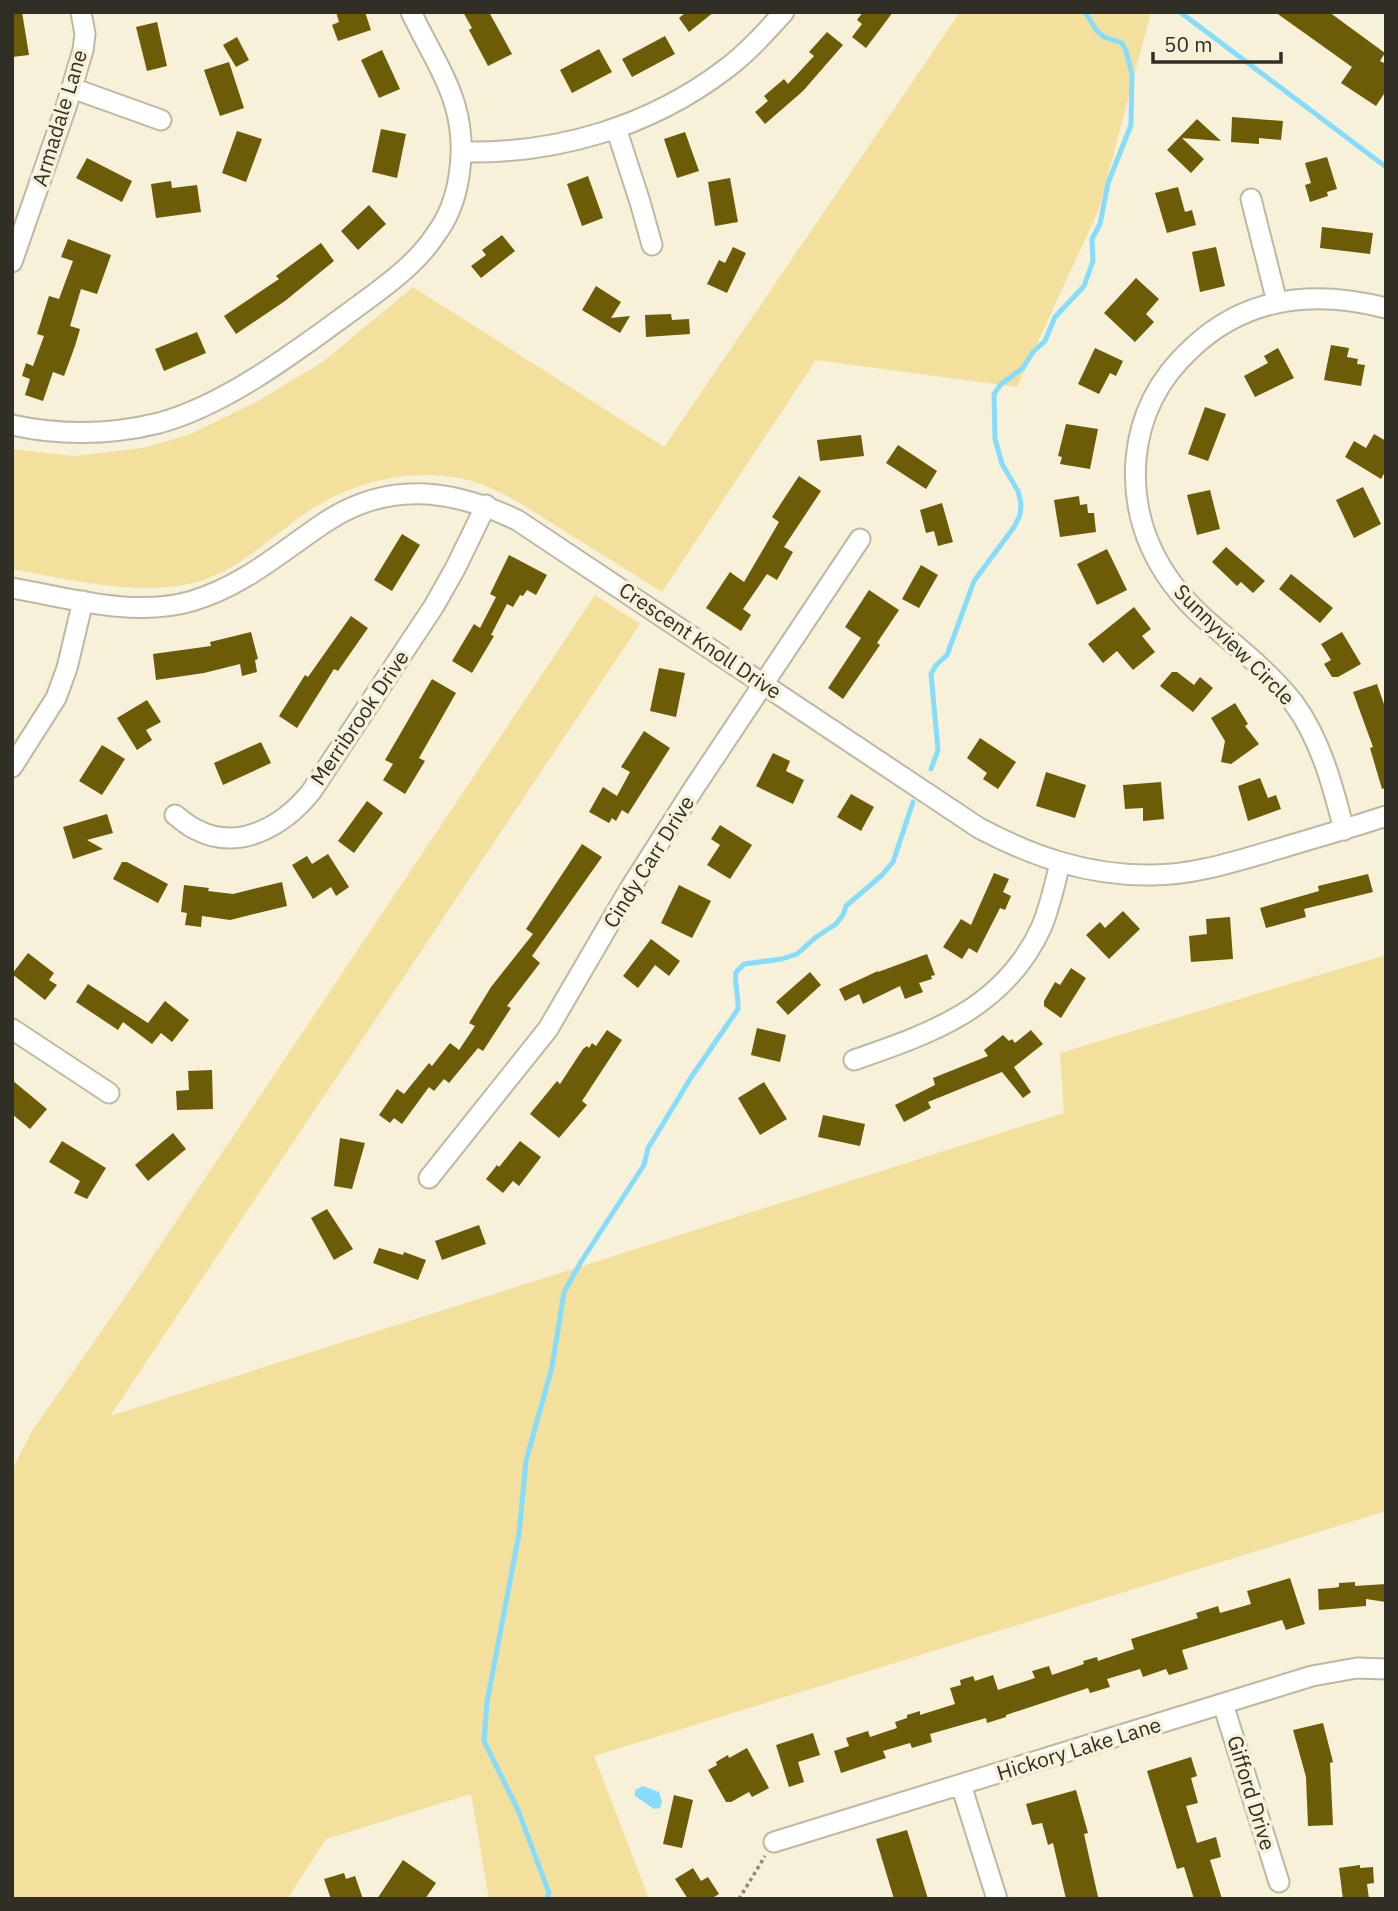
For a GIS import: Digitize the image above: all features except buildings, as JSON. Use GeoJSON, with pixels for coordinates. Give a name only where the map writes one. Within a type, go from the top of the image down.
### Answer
{"type":"FeatureCollection","features":[{"type":"Feature","properties":{"kind":"street","name":"Armadale Lane"},"geometry":{"type":"LineString","coordinates":[[12,262],[83,50],[85,34],[81,12]]}},
{"type":"Feature","properties":{"kind":"street"},"geometry":{"type":"LineString","coordinates":[[12,425],[81,434],[135,428],[191,412],[238,387],[328,328],[372,296],[426,248],[437,234],[453,198],[462,152],[462,129],[453,97],[411,12]]}},
{"type":"Feature","properties":{"kind":"street"},"geometry":{"type":"LineString","coordinates":[[462,152],[527,151],[580,141],[669,105],[728,67],[784,12]]}},
{"type":"Feature","properties":{"kind":"street"},"geometry":{"type":"LineString","coordinates":[[72,88],[161,120]]}},
{"type":"Feature","properties":{"kind":"street"},"geometry":{"type":"LineString","coordinates":[[616,128],[652,245]]}},
{"type":"Feature","properties":{"kind":"street"},"geometry":{"type":"LineString","coordinates":[[1251,199],[1277,302]]}},
{"type":"Feature","properties":{"kind":"street","name":"Sunnyview Circle"},"geometry":{"type":"LineString","coordinates":[[1344,830],[1334,788],[1314,739],[1294,704],[1266,672],[1203,618],[1167,577],[1145,538],[1134,481],[1137,445],[1150,403],[1160,384],[1181,358],[1215,330],[1252,310],[1277,302],[1316,298],[1386,307]]}},
{"type":"Feature","properties":{"kind":"street","name":"Crescent Knoll Drive"},"geometry":{"type":"LineString","coordinates":[[12,588],[114,606],[153,607],[181,604],[215,593],[258,571],[327,521],[349,510],[393,495],[441,494],[486,505],[517,520],[979,828],[1016,848],[1060,863],[1127,875],[1181,873],[1220,866],[1386,817]]}},
{"type":"Feature","properties":{"kind":"street","name":"Merribrook Drive"},"geometry":{"type":"LineString","coordinates":[[175,815],[196,830],[229,838],[264,831],[297,810],[434,606],[486,505]]}},
{"type":"Feature","properties":{"kind":"street","name":"Cindy Carr Drive"},"geometry":{"type":"LineString","coordinates":[[429,1178],[548,1029],[629,890],[860,539]]}},
{"type":"Feature","properties":{"kind":"street"},"geometry":{"type":"LineString","coordinates":[[12,767],[56,698],[67,668],[83,601]]}},
{"type":"Feature","properties":{"kind":"street"},"geometry":{"type":"LineString","coordinates":[[854,1060],[936,1030],[966,1014],[1005,981],[1030,948],[1041,926],[1050,905],[1060,863]]}},
{"type":"Feature","properties":{"kind":"street"},"geometry":{"type":"LineString","coordinates":[[12,1029],[109,1093]]}},
{"type":"Feature","properties":{"kind":"street","name":"Hickory Lake Lane"},"geometry":{"type":"LineString","coordinates":[[774,1843],[1312,1676],[1357,1668],[1386,1669]]}},
{"type":"Feature","properties":{"kind":"street","name":"Gifford Drive"},"geometry":{"type":"LineString","coordinates":[[1223,1703],[1279,1882]]}},
{"type":"Feature","properties":{"kind":"street"},"geometry":{"type":"LineString","coordinates":[[961,1785],[996,1899]]}},
{"type":"Feature","properties":{"kind":"path"},"geometry":{"type":"LineString","coordinates":[[739,1899],[774,1843]]}},
{"type":"Feature","properties":{"kind":"shaded area"},"geometry":{"type":"Polygon","coordinates":[[[960,12],[1151,12],[1099,209],[1017,387],[816,360],[662,592],[511,498],[473,481],[439,475],[398,477],[339,494],[303,515],[232,566],[206,579],[184,585],[136,588],[110,586],[12,569],[12,449],[73,456],[143,448],[188,435],[258,401],[324,361],[413,287],[664,447],[960,12]]]}},
{"type":"Feature","properties":{"kind":"shaded area"},"geometry":{"type":"Polygon","coordinates":[[[595,595],[640,624],[110,1416],[1064,1113],[1060,1053],[1386,955],[1386,1511],[594,1756],[649,1899],[489,1899],[471,1794],[326,1839],[287,1899],[12,1899],[12,1470],[32,1431],[139,1277],[595,595]]]}},
{"type":"Feature","properties":{"kind":"water"},"geometry":{"type":"Polygon","coordinates":[[[643,1786],[659,1792],[662,1802],[660,1808],[654,1809],[635,1796],[635,1790],[643,1786]]]}},
{"type":"Feature","properties":{"kind":"waterway"},"geometry":{"type":"LineString","coordinates":[[931,769],[938,750],[931,674],[947,655],[974,581],[1020,515],[1018,491],[1002,464],[995,439],[994,394],[1001,384],[1023,368],[1033,352],[1045,341],[1055,317],[1084,286],[1093,261],[1092,239],[1100,224],[1108,183],[1131,125],[1132,74],[1126,51],[1122,43],[1104,37],[1097,31],[1085,12]]}},
{"type":"Feature","properties":{"kind":"waterway"},"geometry":{"type":"LineString","coordinates":[[1180,12],[1386,167]]}},
{"type":"Feature","properties":{"kind":"waterway"},"geometry":{"type":"LineString","coordinates":[[547,1899],[549,1893],[518,1810],[484,1741],[487,1702],[519,1534],[526,1461],[552,1367],[564,1292],[644,1165],[648,1148],[690,1079],[738,1009],[736,972],[744,964],[782,959],[797,954],[836,924],[846,906],[893,862],[913,802]]}}]}
